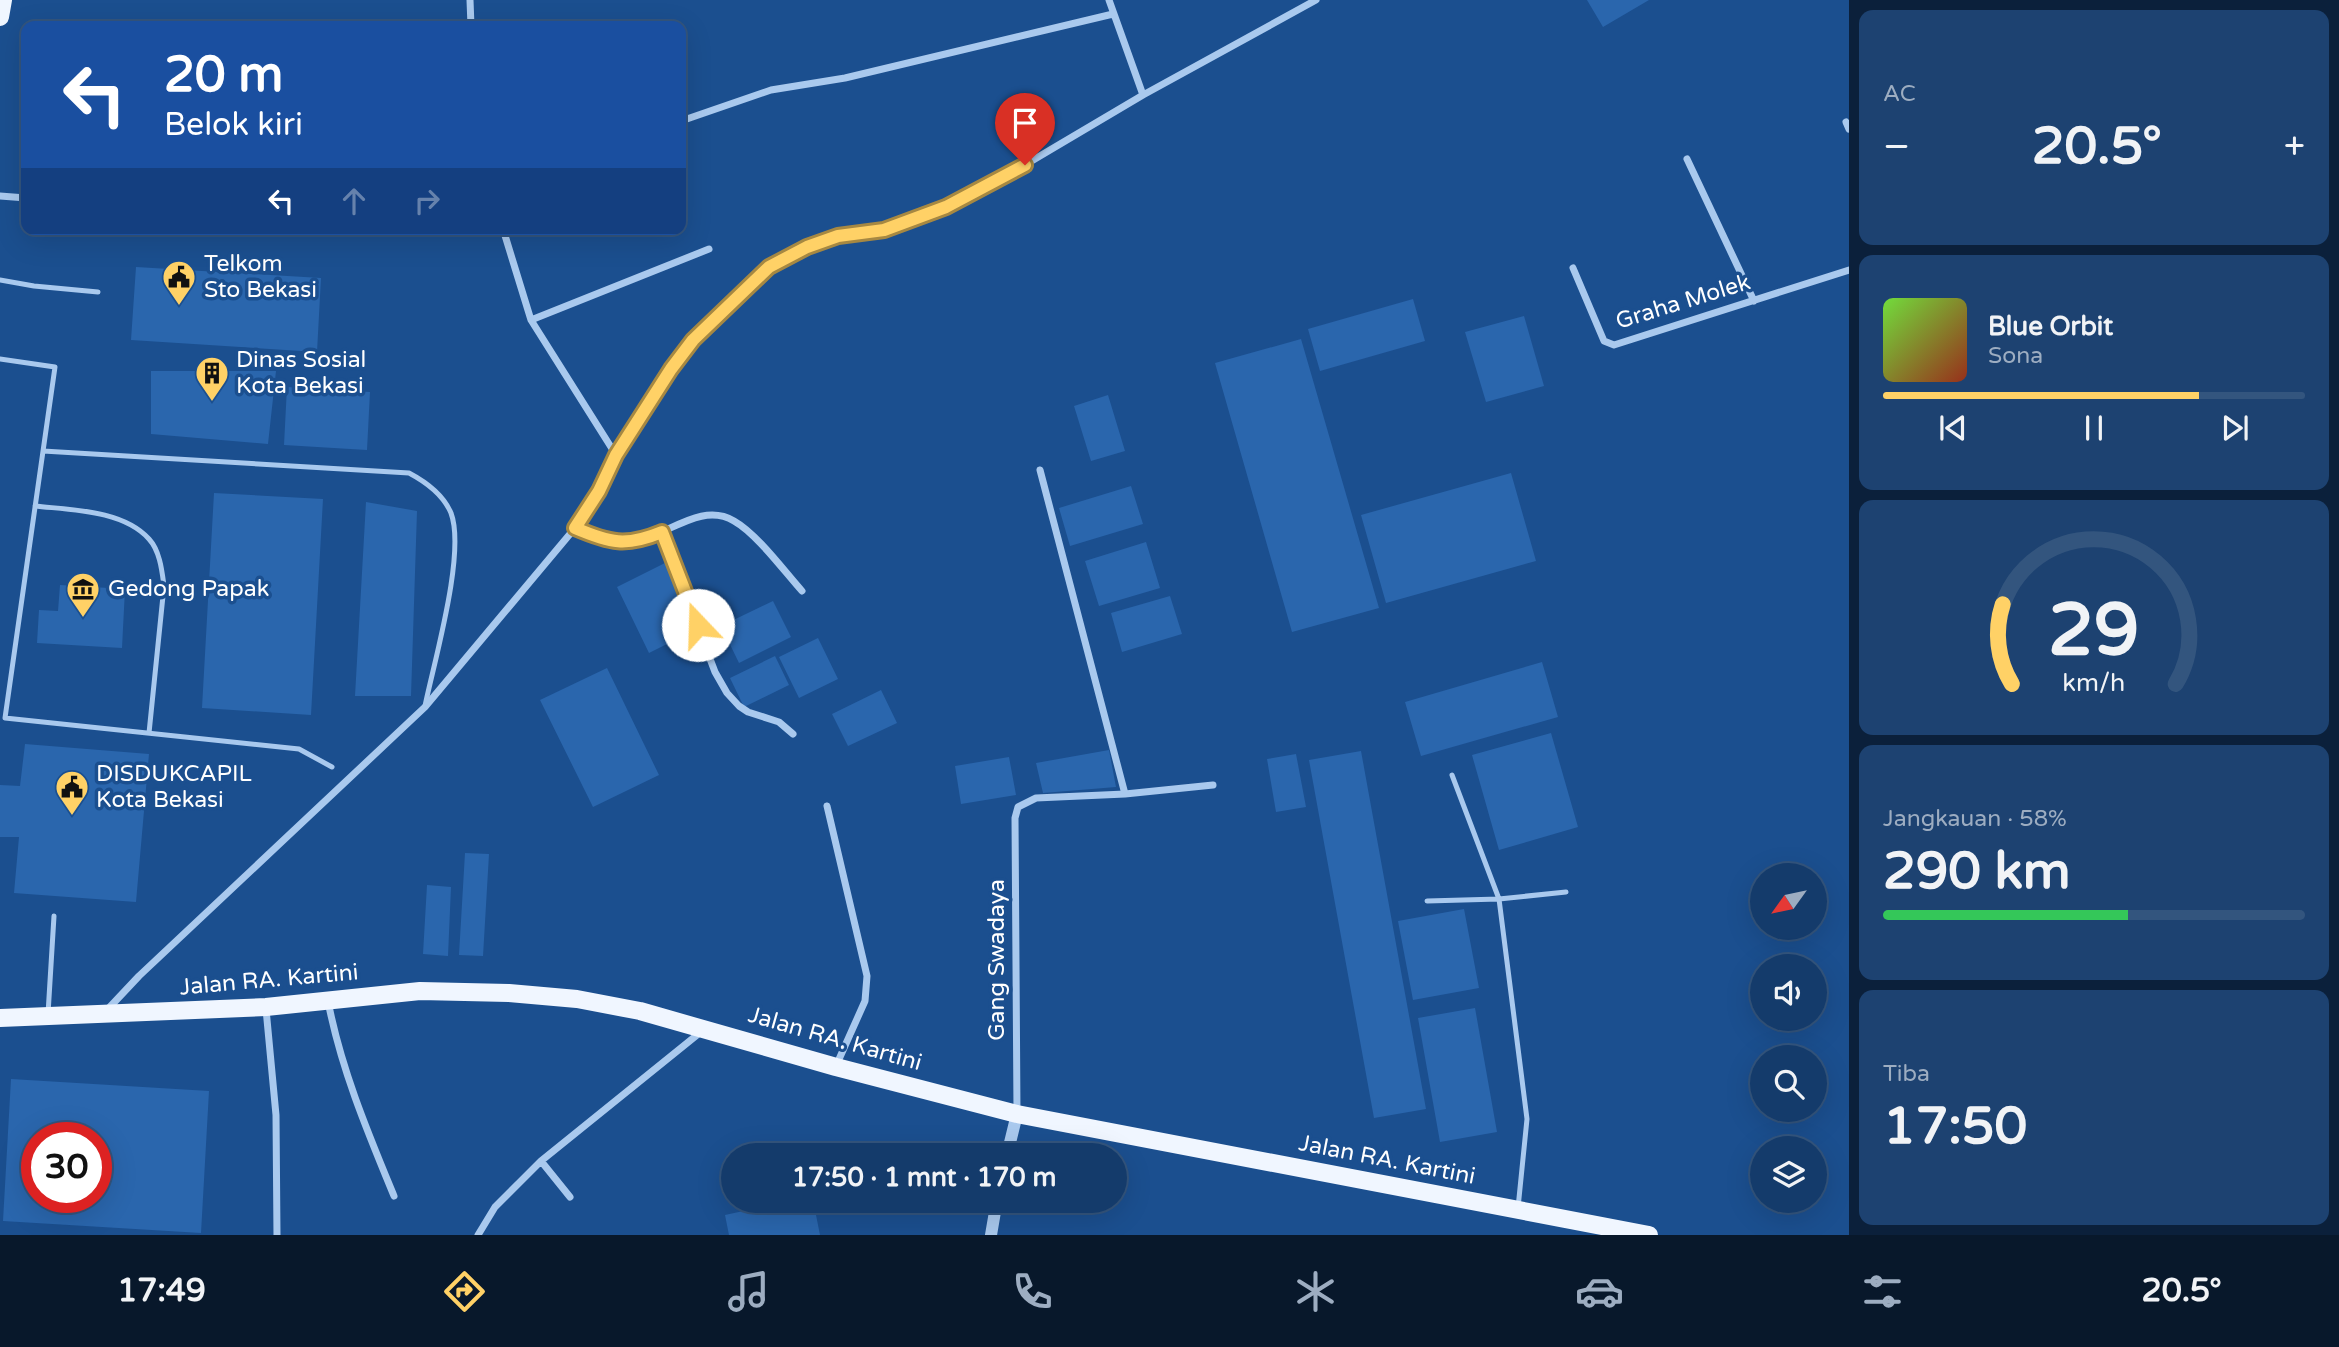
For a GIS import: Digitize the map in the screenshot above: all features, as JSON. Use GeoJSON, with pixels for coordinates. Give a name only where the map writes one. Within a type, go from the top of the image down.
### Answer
{"type":"FeatureCollection","features":[{"type":"Feature","properties":{"kind":"main road"},"geometry":{"type":"LineString","coordinates":[[0,17],[3,0]]}},
{"type":"Feature","properties":{"kind":"main road","name":"Jalan RA. Kartini"},"geometry":{"type":"LineString","coordinates":[[0,1018],[266,1007],[420,991],[509,993],[577,999],[640,1011],[836,1067],[1017,1114],[1649,1235]]}},
{"type":"Feature","properties":{"kind":"street"},"geometry":{"type":"LineString","coordinates":[[470,0],[471,21]]}},
{"type":"Feature","properties":{"kind":"street"},"geometry":{"type":"LineString","coordinates":[[1109,0],[1143,95]]}},
{"type":"Feature","properties":{"kind":"street"},"geometry":{"type":"LineString","coordinates":[[103,1015],[139,976],[425,706],[575,528],[599,491],[616,455],[671,369],[693,340],[769,267],[807,247],[838,236],[884,230],[946,207],[1001,179],[1143,95],[1316,0]]}},
{"type":"Feature","properties":{"kind":"street"},"geometry":{"type":"LineString","coordinates":[[686,119],[771,90],[845,78],[1113,14]]}},
{"type":"Feature","properties":{"kind":"street"},"geometry":{"type":"LineString","coordinates":[[1688,159],[1754,301]]}},
{"type":"Feature","properties":{"kind":"street"},"geometry":{"type":"LineString","coordinates":[[0,196],[21,198]]}},
{"type":"Feature","properties":{"kind":"street"},"geometry":{"type":"LineString","coordinates":[[505,235],[531,320],[616,455]]}},
{"type":"Feature","properties":{"kind":"street"},"geometry":{"type":"LineString","coordinates":[[531,320],[709,249]]}},
{"type":"Feature","properties":{"kind":"street","name":"Graha Molek"},"geometry":{"type":"LineString","coordinates":[[1573,268],[1604,341],[1614,345],[1849,270]]}},
{"type":"Feature","properties":{"kind":"street"},"geometry":{"type":"LineString","coordinates":[[1040,470],[1125,794],[1213,785]]}},
{"type":"Feature","properties":{"kind":"street"},"geometry":{"type":"LineString","coordinates":[[575,528],[598,538],[620,543],[639,541],[690,519],[721,515],[745,528],[802,591]]}},
{"type":"Feature","properties":{"kind":"street"},"geometry":{"type":"LineString","coordinates":[[662,532],[715,672],[727,693],[747,712],[779,722],[793,734]]}},
{"type":"Feature","properties":{"kind":"street","name":"Gang Swadaya"},"geometry":{"type":"LineString","coordinates":[[1017,1114],[1015,818],[1018,807],[1036,798],[1125,794]]}},
{"type":"Feature","properties":{"kind":"street"},"geometry":{"type":"LineString","coordinates":[[827,806],[867,976],[865,1001],[836,1067]]}},
{"type":"Feature","properties":{"kind":"street"},"geometry":{"type":"LineString","coordinates":[[328,1001],[332,1023],[360,1112],[394,1196]]}},
{"type":"Feature","properties":{"kind":"street"},"geometry":{"type":"LineString","coordinates":[[266,1007],[276,1115],[277,1235]]}},
{"type":"Feature","properties":{"kind":"street"},"geometry":{"type":"LineString","coordinates":[[478,1235],[495,1208],[541,1161],[705,1028]]}},
{"type":"Feature","properties":{"kind":"street"},"geometry":{"type":"LineString","coordinates":[[1010,1143],[1017,1114]]}},
{"type":"Feature","properties":{"kind":"street"},"geometry":{"type":"LineString","coordinates":[[541,1161],[570,1197]]}},
{"type":"Feature","properties":{"kind":"street"},"geometry":{"type":"LineString","coordinates":[[991,1235],[995,1213]]}},
{"type":"Feature","properties":{"kind":"lane"},"geometry":{"type":"LineString","coordinates":[[0,280],[97,292]]}},
{"type":"Feature","properties":{"kind":"lane"},"geometry":{"type":"LineString","coordinates":[[0,359],[55,366],[5,718],[299,749],[332,767]]}},
{"type":"Feature","properties":{"kind":"lane"},"geometry":{"type":"LineString","coordinates":[[43,451],[408,473],[426,482],[438,493],[450,511],[456,530],[454,566],[425,706]]}},
{"type":"Feature","properties":{"kind":"lane"},"geometry":{"type":"LineString","coordinates":[[35,506],[98,514],[128,524],[150,540],[162,566],[164,586],[149,733]]}},
{"type":"Feature","properties":{"kind":"lane"},"geometry":{"type":"LineString","coordinates":[[1452,775],[1499,899],[1527,1119],[1518,1211]]}},
{"type":"Feature","properties":{"kind":"lane"},"geometry":{"type":"LineString","coordinates":[[1427,901],[1499,899],[1566,892]]}},
{"type":"Feature","properties":{"kind":"lane"},"geometry":{"type":"LineString","coordinates":[[47,1017],[54,916]]}},
{"type":"Feature","properties":{"kind":"building"},"geometry":{"type":"Polygon","coordinates":[[[1587,0],[1649,0],[1603,27],[1587,0]]]}},
{"type":"Feature","properties":{"kind":"building"},"geometry":{"type":"Polygon","coordinates":[[[136,267],[321,278],[317,352],[131,340],[136,267]]]}},
{"type":"Feature","properties":{"kind":"building"},"geometry":{"type":"Polygon","coordinates":[[[1413,299],[1425,341],[1320,371],[1308,329],[1413,299]]]}},
{"type":"Feature","properties":{"kind":"building"},"geometry":{"type":"Polygon","coordinates":[[[1524,316],[1544,386],[1486,402],[1465,332],[1524,316]]]}},
{"type":"Feature","properties":{"kind":"building"},"geometry":{"type":"Polygon","coordinates":[[[1301,339],[1379,608],[1292,632],[1215,363],[1301,339]]]}},
{"type":"Feature","properties":{"kind":"building","name":"Dinas Sosial Kota Bekasi"},"geometry":{"type":"Polygon","coordinates":[[[151,371],[276,371],[268,444],[151,434],[151,371]]]}},
{"type":"Feature","properties":{"kind":"building"},"geometry":{"type":"Polygon","coordinates":[[[287,387],[370,392],[367,450],[284,445],[287,387]]]}},
{"type":"Feature","properties":{"kind":"building"},"geometry":{"type":"Polygon","coordinates":[[[1108,395],[1125,451],[1091,461],[1074,406],[1108,395]]]}},
{"type":"Feature","properties":{"kind":"building"},"geometry":{"type":"Polygon","coordinates":[[[1511,473],[1536,561],[1386,603],[1361,515],[1511,473]]]}},
{"type":"Feature","properties":{"kind":"building"},"geometry":{"type":"Polygon","coordinates":[[[1131,486],[1143,524],[1070,546],[1059,508],[1131,486]]]}},
{"type":"Feature","properties":{"kind":"building"},"geometry":{"type":"Polygon","coordinates":[[[214,493],[323,499],[311,715],[202,708],[214,493]]]}},
{"type":"Feature","properties":{"kind":"building"},"geometry":{"type":"Polygon","coordinates":[[[366,502],[417,511],[411,696],[355,696],[366,502]]]}},
{"type":"Feature","properties":{"kind":"building"},"geometry":{"type":"Polygon","coordinates":[[[1146,542],[1160,588],[1099,606],[1085,561],[1146,542]]]}},
{"type":"Feature","properties":{"kind":"building"},"geometry":{"type":"Polygon","coordinates":[[[665,563],[697,629],[649,653],[617,587],[665,563]]]}},
{"type":"Feature","properties":{"kind":"building"},"geometry":{"type":"Polygon","coordinates":[[[60,585],[125,589],[122,648],[37,643],[39,610],[58,611],[60,585]]]}},
{"type":"Feature","properties":{"kind":"building"},"geometry":{"type":"Polygon","coordinates":[[[1170,596],[1182,634],[1122,652],[1111,613],[1170,596]]]}},
{"type":"Feature","properties":{"kind":"building"},"geometry":{"type":"Polygon","coordinates":[[[773,601],[791,637],[739,663],[721,626],[773,601]]]}},
{"type":"Feature","properties":{"kind":"building"},"geometry":{"type":"Polygon","coordinates":[[[818,638],[838,679],[799,698],[779,657],[818,638]]]}},
{"type":"Feature","properties":{"kind":"building"},"geometry":{"type":"Polygon","coordinates":[[[775,656],[789,685],[744,707],[730,678],[775,656]]]}},
{"type":"Feature","properties":{"kind":"building"},"geometry":{"type":"Polygon","coordinates":[[[1542,662],[1558,717],[1421,756],[1405,702],[1542,662]]]}},
{"type":"Feature","properties":{"kind":"building"},"geometry":{"type":"Polygon","coordinates":[[[607,668],[659,775],[593,807],[540,700],[607,668]]]}},
{"type":"Feature","properties":{"kind":"building"},"geometry":{"type":"Polygon","coordinates":[[[881,690],[897,723],[848,746],[832,714],[881,690]]]}},
{"type":"Feature","properties":{"kind":"building"},"geometry":{"type":"Polygon","coordinates":[[[1551,733],[1578,827],[1499,850],[1472,755],[1551,733]]]}},
{"type":"Feature","properties":{"kind":"building","name":"DISDUKCAPIL Kota Bekasi"},"geometry":{"type":"Polygon","coordinates":[[[25,744],[149,754],[136,902],[14,893],[19,837],[0,837],[0,785],[20,786],[25,744]]]}},
{"type":"Feature","properties":{"kind":"building"},"geometry":{"type":"Polygon","coordinates":[[[1109,750],[1116,787],[1043,793],[1036,763],[1109,750]]]}},
{"type":"Feature","properties":{"kind":"building"},"geometry":{"type":"Polygon","coordinates":[[[1361,751],[1426,1109],[1374,1118],[1309,760],[1361,751]]]}},
{"type":"Feature","properties":{"kind":"building"},"geometry":{"type":"Polygon","coordinates":[[[1296,754],[1306,807],[1276,812],[1267,759],[1296,754]]]}},
{"type":"Feature","properties":{"kind":"building"},"geometry":{"type":"Polygon","coordinates":[[[1009,757],[1016,795],[961,804],[955,766],[1009,757]]]}},
{"type":"Feature","properties":{"kind":"building"},"geometry":{"type":"Polygon","coordinates":[[[465,853],[489,854],[483,956],[459,955],[465,853]]]}},
{"type":"Feature","properties":{"kind":"building"},"geometry":{"type":"Polygon","coordinates":[[[427,885],[451,887],[448,956],[423,954],[427,885]]]}},
{"type":"Feature","properties":{"kind":"building"},"geometry":{"type":"Polygon","coordinates":[[[1464,909],[1479,988],[1413,1000],[1398,921],[1464,909]]]}},
{"type":"Feature","properties":{"kind":"building"},"geometry":{"type":"Polygon","coordinates":[[[1475,1008],[1497,1132],[1440,1142],[1418,1018],[1475,1008]]]}},
{"type":"Feature","properties":{"kind":"building"},"geometry":{"type":"Polygon","coordinates":[[[11,1079],[209,1091],[201,1233],[3,1221],[11,1079]]]}},
{"type":"Feature","properties":{"kind":"building"},"geometry":{"type":"Polygon","coordinates":[[[816,1213],[820,1235],[729,1235],[725,1215],[816,1213]]]}},
{"type":"Feature","properties":{"kind":"place","name":"Telkom Sto Bekasi"},"geometry":{"type":"Point","coordinates":[179,307]}},
{"type":"Feature","properties":{"kind":"place","name":"Dinas Sosial Kota Bekasi"},"geometry":{"type":"Point","coordinates":[212,403]}},
{"type":"Feature","properties":{"kind":"place","name":"Gedong Papak"},"geometry":{"type":"Point","coordinates":[83,619]}},
{"type":"Feature","properties":{"kind":"place","name":"DISDUKCAPIL Kota Bekasi"},"geometry":{"type":"Point","coordinates":[72,817]}},
{"type":"Feature","properties":{"kind":"route"},"geometry":{"type":"LineString","coordinates":[[698,625],[662,532],[639,541],[620,543],[598,538],[575,528],[599,491],[616,455],[671,369],[693,340],[769,267],[807,247],[838,236],[884,230],[946,207],[1025,165]]}}]}
